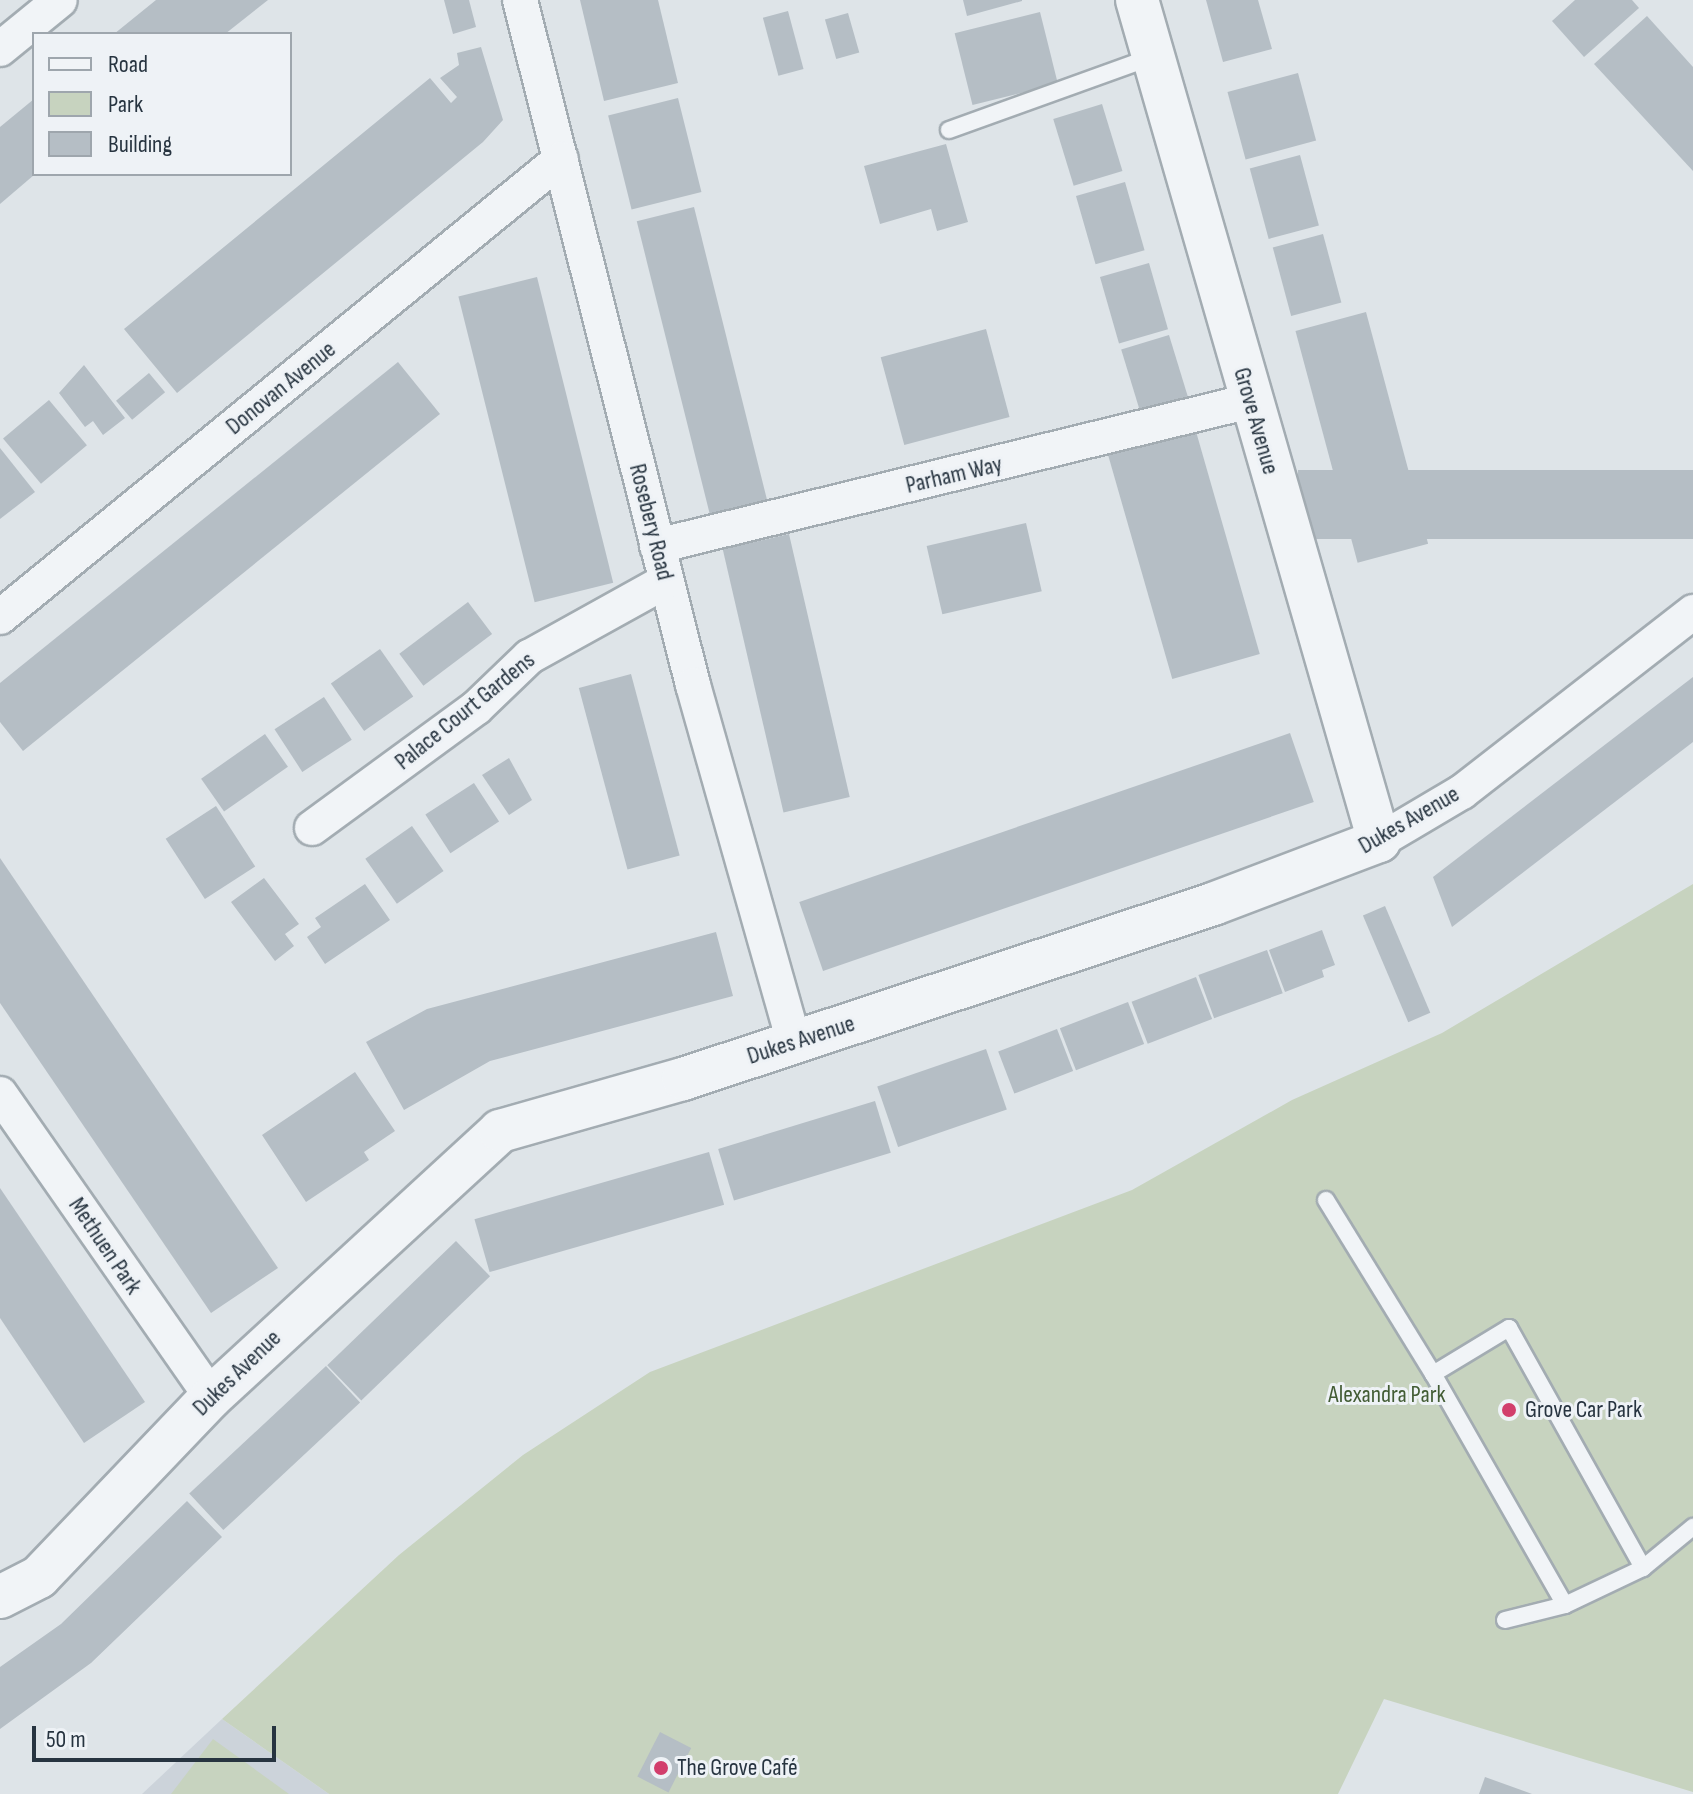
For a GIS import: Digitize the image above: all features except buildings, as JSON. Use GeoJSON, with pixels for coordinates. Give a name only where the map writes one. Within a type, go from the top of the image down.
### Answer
{"type":"FeatureCollection","features":[{"type":"Feature","properties":{"kind":"street"},"geometry":{"type":"LineString","coordinates":[[0,49],[60,0]]}},
{"type":"Feature","properties":{"kind":"street","name":"Rosebery Road"},"geometry":{"type":"LineString","coordinates":[[520,0],[666,581],[794,1041]]}},
{"type":"Feature","properties":{"kind":"street","name":"Grove Avenue"},"geometry":{"type":"LineString","coordinates":[[1137,0],[1379,841]]}},
{"type":"Feature","properties":{"kind":"street","name":"Donovan Avenue"},"geometry":{"type":"LineString","coordinates":[[0,617],[561,159]]}},
{"type":"Feature","properties":{"kind":"street","name":"Parham Way"},"geometry":{"type":"LineString","coordinates":[[657,546],[1250,401]]}},
{"type":"Feature","properties":{"kind":"street","name":"Palace Court Gardens"},"geometry":{"type":"LineString","coordinates":[[312,828],[476,708],[529,657],[666,581]]}},
{"type":"Feature","properties":{"kind":"street","name":"Dukes Avenue"},"geometry":{"type":"LineString","coordinates":[[0,1597],[39,1577],[211,1397],[500,1131],[683,1079],[1241,895],[1379,841],[1462,792],[1693,612]]}},
{"type":"Feature","properties":{"kind":"street","name":"Methuen Park"},"geometry":{"type":"LineString","coordinates":[[0,1094],[211,1397]]}},
{"type":"Feature","properties":{"kind":"lane"},"geometry":{"type":"LineString","coordinates":[[949,130],[1153,56]]}},
{"type":"Feature","properties":{"kind":"lane"},"geometry":{"type":"LineString","coordinates":[[1326,1200],[1433,1374],[1565,1605]]}},
{"type":"Feature","properties":{"kind":"lane"},"geometry":{"type":"LineString","coordinates":[[1433,1374],[1509,1328],[1643,1568]]}},
{"type":"Feature","properties":{"kind":"lane"},"geometry":{"type":"LineString","coordinates":[[1505,1620],[1565,1605],[1643,1568],[1693,1527]]}},
{"type":"Feature","properties":{"kind":"shaded area"},"geometry":{"type":"Polygon","coordinates":[[[222,1719],[329,1794],[142,1794],[222,1719]]]}},
{"type":"Feature","properties":{"kind":"green space","name":"Alexandra Park"},"geometry":{"type":"Polygon","coordinates":[[[1693,884],[1693,1792],[1384,1699],[1338,1794],[329,1794],[222,1719],[399,1555],[523,1455],[650,1372],[1132,1190],[1292,1100],[1442,1033],[1693,884]]]}},
{"type":"Feature","properties":{"kind":"green space"},"geometry":{"type":"Polygon","coordinates":[[[213,1739],[289,1794],[171,1794],[213,1739]]]}},
{"type":"Feature","properties":{"kind":"place","name":"Grove Car Park"},"geometry":{"type":"Point","coordinates":[1509,1410]}},
{"type":"Feature","properties":{"kind":"place","name":"The Grove Café"},"geometry":{"type":"Point","coordinates":[661,1768]}}]}
